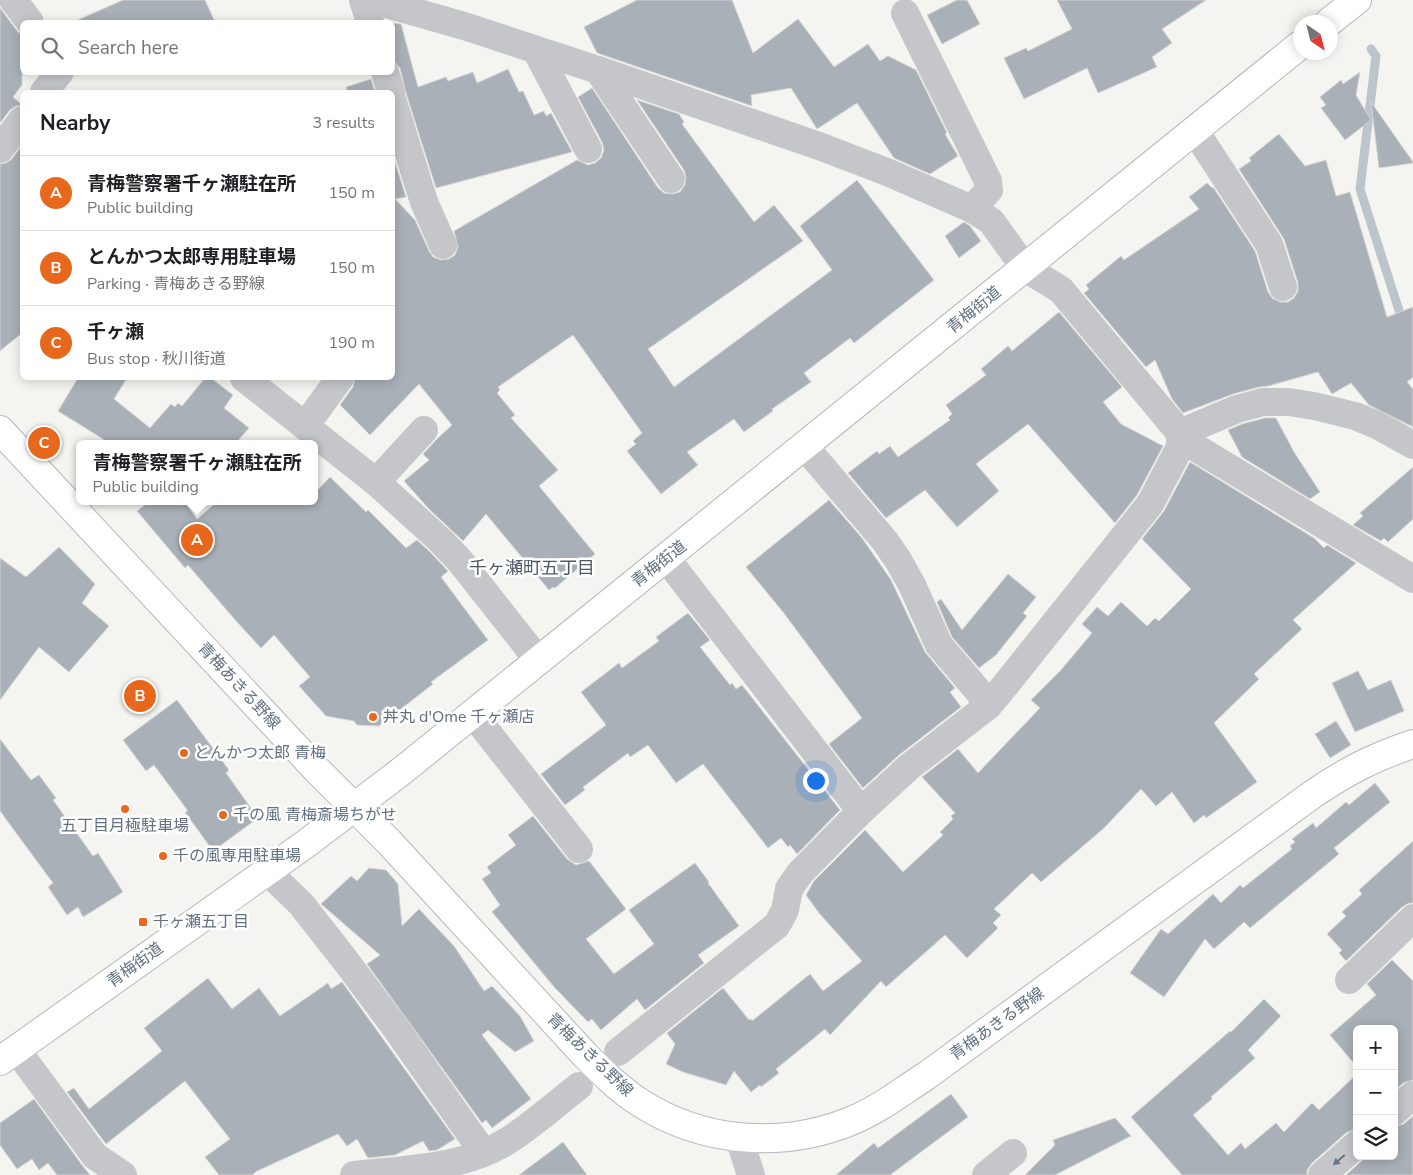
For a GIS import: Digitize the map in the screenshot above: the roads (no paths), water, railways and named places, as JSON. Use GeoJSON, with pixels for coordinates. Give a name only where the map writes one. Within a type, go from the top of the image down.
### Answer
{"type":"FeatureCollection","features":[{"type":"Feature","properties":{"kind":"main road"},"geometry":{"type":"LineString","coordinates":[[1338,15],[1356,0]]}},
{"type":"Feature","properties":{"kind":"main road","name":"青梅街道"},"geometry":{"type":"LineString","coordinates":[[8,1055],[354,808],[805,447],[1293,51]]}},
{"type":"Feature","properties":{"kind":"main road","name":"青梅あきる野線"},"geometry":{"type":"LineString","coordinates":[[0,430],[354,808],[389,842],[585,1055],[613,1082],[639,1102],[673,1120],[707,1132],[739,1138],[798,1136],[825,1130],[852,1120],[880,1106],[934,1070],[1327,784],[1367,761],[1413,744]]}},
{"type":"Feature","properties":{"kind":"street"},"geometry":{"type":"LineString","coordinates":[[14,0],[29,20]]}},
{"type":"Feature","properties":{"kind":"street"},"geometry":{"type":"LineString","coordinates":[[363,0],[369,20]]}},
{"type":"Feature","properties":{"kind":"street"},"geometry":{"type":"LineString","coordinates":[[374,0],[464,26],[820,146],[888,172],[972,209],[991,221],[1025,268],[1061,290],[1180,433],[1193,446],[1413,579]]}},
{"type":"Feature","properties":{"kind":"street"},"geometry":{"type":"LineString","coordinates":[[905,13],[988,181],[989,190],[972,209]]}},
{"type":"Feature","properties":{"kind":"street"},"geometry":{"type":"LineString","coordinates":[[536,50],[588,149]]}},
{"type":"Feature","properties":{"kind":"street"},"geometry":{"type":"LineString","coordinates":[[598,70],[671,179]]}},
{"type":"Feature","properties":{"kind":"street"},"geometry":{"type":"LineString","coordinates":[[46,90],[58,75]]}},
{"type":"Feature","properties":{"kind":"street"},"geometry":{"type":"LineString","coordinates":[[385,75],[390,90]]}},
{"type":"Feature","properties":{"kind":"street"},"geometry":{"type":"LineString","coordinates":[[395,109],[424,202],[443,246]]}},
{"type":"Feature","properties":{"kind":"street"},"geometry":{"type":"LineString","coordinates":[[0,149],[20,123]]}},
{"type":"Feature","properties":{"kind":"street"},"geometry":{"type":"LineString","coordinates":[[1195,131],[1269,244],[1283,287]]}},
{"type":"Feature","properties":{"kind":"street"},"geometry":{"type":"LineString","coordinates":[[247,380],[376,482],[442,541],[538,660]]}},
{"type":"Feature","properties":{"kind":"street"},"geometry":{"type":"LineString","coordinates":[[305,426],[339,380]]}},
{"type":"Feature","properties":{"kind":"street"},"geometry":{"type":"LineString","coordinates":[[1180,433],[1238,409],[1263,402],[1289,402],[1354,416],[1377,425],[1413,445]]}},
{"type":"Feature","properties":{"kind":"street"},"geometry":{"type":"LineString","coordinates":[[376,482],[424,430]]}},
{"type":"Feature","properties":{"kind":"street"},"geometry":{"type":"LineString","coordinates":[[618,1052],[777,925],[785,910],[789,889],[800,873],[860,811],[909,767],[988,706],[1150,504],[1180,447],[1180,433]]}},
{"type":"Feature","properties":{"kind":"street"},"geometry":{"type":"LineString","coordinates":[[805,447],[889,548],[912,585],[939,645],[979,692],[988,706]]}},
{"type":"Feature","properties":{"kind":"street"},"geometry":{"type":"LineString","coordinates":[[666,558],[860,811]]}},
{"type":"Feature","properties":{"kind":"street"},"geometry":{"type":"LineString","coordinates":[[473,714],[579,849]]}},
{"type":"Feature","properties":{"kind":"street"},"geometry":{"type":"LineString","coordinates":[[267,871],[301,904],[345,960],[483,1152]]}},
{"type":"Feature","properties":{"kind":"street"},"geometry":{"type":"LineString","coordinates":[[1349,980],[1413,918]]}},
{"type":"Feature","properties":{"kind":"street"},"geometry":{"type":"LineString","coordinates":[[8,1055],[95,1156],[123,1175]]}},
{"type":"Feature","properties":{"kind":"street"},"geometry":{"type":"LineString","coordinates":[[354,1175],[436,1166],[483,1152],[509,1140],[579,1086]]}},
{"type":"Feature","properties":{"kind":"street"},"geometry":{"type":"LineString","coordinates":[[1398,1108],[1413,1095]]}},
{"type":"Feature","properties":{"kind":"street"},"geometry":{"type":"LineString","coordinates":[[739,1138],[751,1175]]}},
{"type":"Feature","properties":{"kind":"street"},"geometry":{"type":"LineString","coordinates":[[1322,1175],[1353,1148]]}},
{"type":"Feature","properties":{"kind":"street"},"geometry":{"type":"LineString","coordinates":[[986,1175],[1013,1153]]}},
{"type":"Feature","properties":{"kind":"waterway"},"geometry":{"type":"LineString","coordinates":[[1371,49],[1376,56],[1360,189],[1403,323]]}},
{"type":"Feature","properties":{"kind":"place","name":"千ヶ瀬"},"geometry":{"type":"Point","coordinates":[44,443]}},
{"type":"Feature","properties":{"kind":"place","name":"青梅警察署千ヶ瀬駐在所"},"geometry":{"type":"Point","coordinates":[197,540]}},
{"type":"Feature","properties":{"kind":"place","name":"とんかつ太郎専用駐車場"},"geometry":{"type":"Point","coordinates":[140,696]}},
{"type":"Feature","properties":{"kind":"place","name":"丼丸 d'Ome 千ヶ瀬店"},"geometry":{"type":"Point","coordinates":[373,717]}},
{"type":"Feature","properties":{"kind":"place","name":"とんかつ太郎 青梅"},"geometry":{"type":"Point","coordinates":[184,753]}},
{"type":"Feature","properties":{"kind":"place","name":"五丁目月極駐車場"},"geometry":{"type":"Point","coordinates":[125,809]}},
{"type":"Feature","properties":{"kind":"place","name":"千の風 青梅斎場ちがせ"},"geometry":{"type":"Point","coordinates":[223,815]}},
{"type":"Feature","properties":{"kind":"place","name":"千の風専用駐車場"},"geometry":{"type":"Point","coordinates":[163,856]}},
{"type":"Feature","properties":{"kind":"place","name":"千ヶ瀬五丁目"},"geometry":{"type":"Point","coordinates":[143,922]}},
{"type":"Feature","properties":{"kind":"district","name":"千ヶ瀬町五丁目"},"geometry":{"type":"Point","coordinates":[532,568]}}]}
